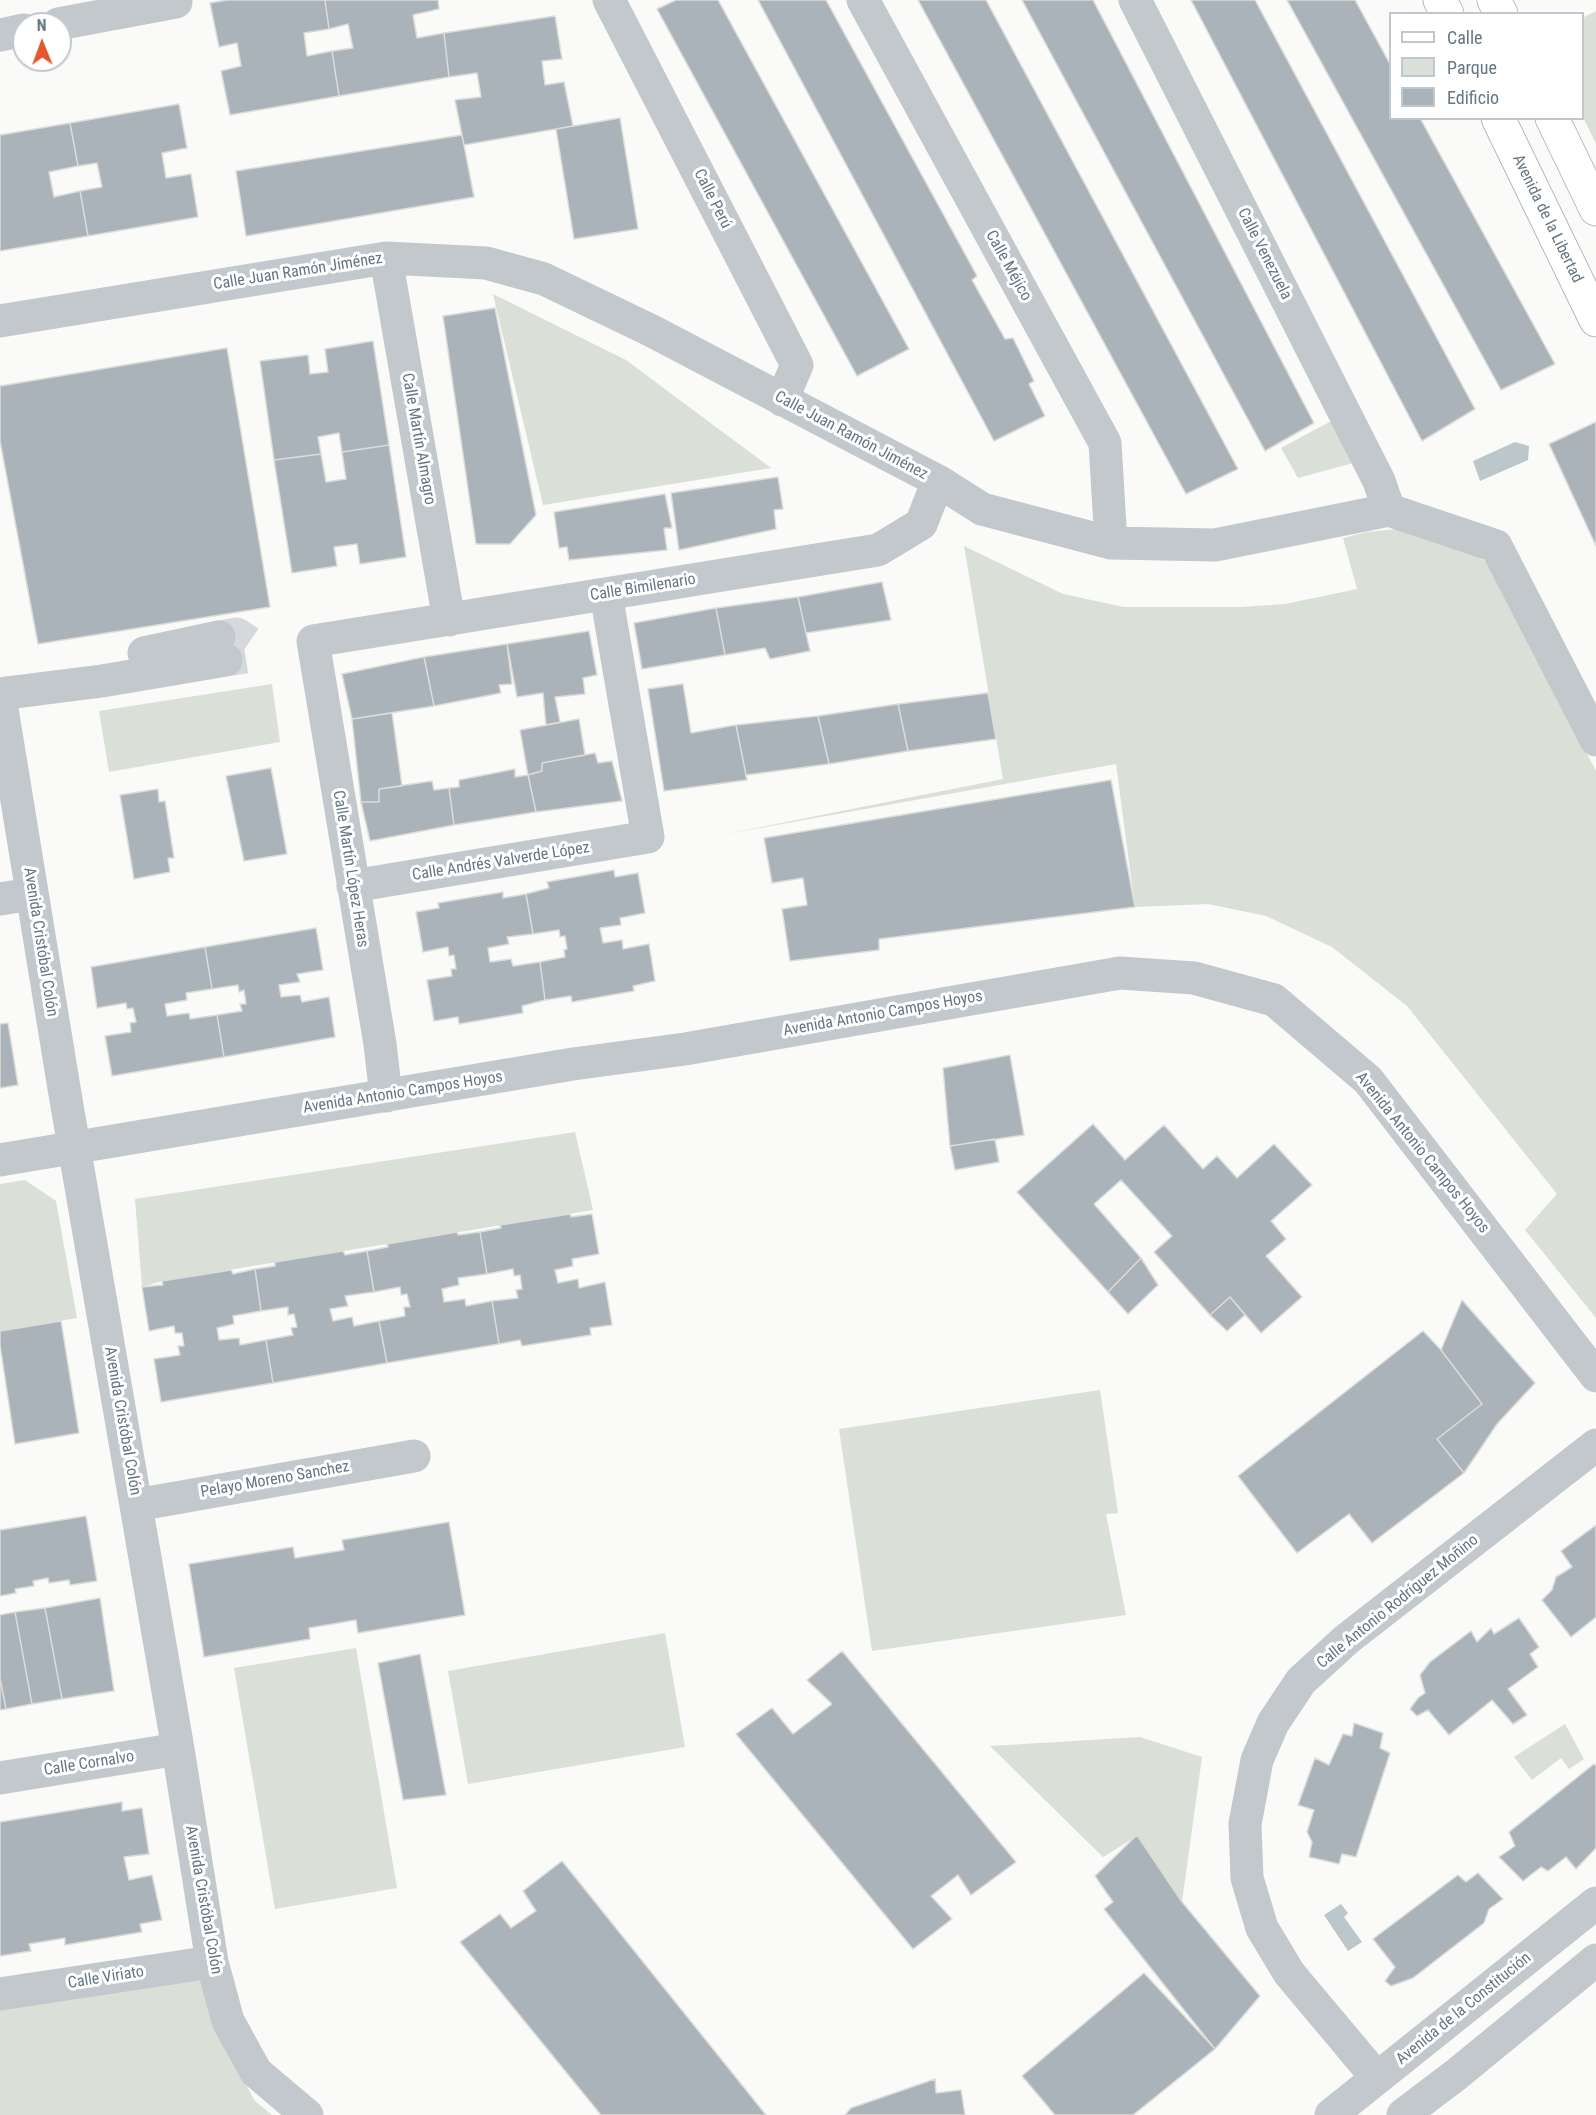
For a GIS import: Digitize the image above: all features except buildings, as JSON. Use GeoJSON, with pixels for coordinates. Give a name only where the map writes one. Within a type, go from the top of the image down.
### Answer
{"type":"FeatureCollection","features":[{"type":"Feature","properties":{"kind":"main road","name":"Avenida de la Libertad"},"geometry":{"type":"LineString","coordinates":[[1499,120],[1596,320]]}},
{"type":"Feature","properties":{"kind":"main road"},"geometry":{"type":"LineString","coordinates":[[1553,120],[1596,208]]}},
{"type":"Feature","properties":{"kind":"street","name":"Calle Perú"},"geometry":{"type":"LineString","coordinates":[[609,0],[797,365],[782,400]]}},
{"type":"Feature","properties":{"kind":"street","name":"Calle Méjico"},"geometry":{"type":"LineString","coordinates":[[863,0],[1105,443],[1111,543]]}},
{"type":"Feature","properties":{"kind":"street","name":"Calle Venezuela"},"geometry":{"type":"LineString","coordinates":[[1135,0],[1379,481],[1389,510]]}},
{"type":"Feature","properties":{"kind":"street"},"geometry":{"type":"LineString","coordinates":[[72,21],[177,2]]}},
{"type":"Feature","properties":{"kind":"street","name":"Calle Juan Ramón Jiménez"},"geometry":{"type":"LineString","coordinates":[[0,321],[386,258],[486,263],[544,279],[652,331],[938,481],[982,509],[1111,543],[1215,545],[1389,510],[1496,546],[1596,740]]}},
{"type":"Feature","properties":{"kind":"street","name":"Calle Martín Almagro"},"geometry":{"type":"LineString","coordinates":[[386,258],[449,620]]}},
{"type":"Feature","properties":{"kind":"street","name":"Calle Bimilenario"},"geometry":{"type":"LineString","coordinates":[[313,642],[878,550],[921,524],[938,481]]}},
{"type":"Feature","properties":{"kind":"street","name":"Calle Andrés Valverde López"},"geometry":{"type":"LineString","coordinates":[[353,886],[648,837],[606,594]]}},
{"type":"Feature","properties":{"kind":"street","name":"Calle Martín López Heras"},"geometry":{"type":"LineString","coordinates":[[313,642],[380,1044],[386,1096]]}},
{"type":"Feature","properties":{"kind":"street"},"geometry":{"type":"LineString","coordinates":[[222,649],[102,681],[0,693],[97,663],[222,649]]}},
{"type":"Feature","properties":{"kind":"street","name":"Avenida Cristóbal Colón"},"geometry":{"type":"LineString","coordinates":[[0,697],[212,1962],[228,2021],[256,2072],[278,2093],[307,2115]]}},
{"type":"Feature","properties":{"kind":"street"},"geometry":{"type":"LineString","coordinates":[[0,899],[32,894]]}},
{"type":"Feature","properties":{"kind":"street","name":"Avenida Antonio Campos Hoyos"},"geometry":{"type":"LineString","coordinates":[[0,1160],[573,1064],[697,1047],[1120,973],[1194,978],[1274,1000],[1368,1080],[1596,1376]]}},
{"type":"Feature","properties":{"kind":"street","name":"Calle Antonio Rodríguez Moñino"},"geometry":{"type":"LineString","coordinates":[[1377,2078],[1289,1973],[1262,1928],[1247,1878],[1245,1824],[1257,1760],[1273,1723],[1301,1681],[1347,1639],[1596,1445]]}},
{"type":"Feature","properties":{"kind":"street","name":"Pelayo Moreno Sanchez"},"geometry":{"type":"LineString","coordinates":[[136,1505],[414,1456]]}},
{"type":"Feature","properties":{"kind":"street","name":"Calle Cornalvo"},"geometry":{"type":"LineString","coordinates":[[0,1778],[178,1749]]}},
{"type":"Feature","properties":{"kind":"street","name":"Avenida de la Constitución"},"geometry":{"type":"LineString","coordinates":[[1331,2115],[1596,1903]]}},
{"type":"Feature","properties":{"kind":"street"},"geometry":{"type":"LineString","coordinates":[[1405,2114],[1596,1960]]}},
{"type":"Feature","properties":{"kind":"street","name":"Calle Viriato"},"geometry":{"type":"LineString","coordinates":[[0,1994],[212,1962]]}},
{"type":"Feature","properties":{"kind":"green space"},"geometry":{"type":"Polygon","coordinates":[[[1596,11],[1596,144],[1584,119],[1584,17],[1596,11]]]}},
{"type":"Feature","properties":{"kind":"green space"},"geometry":{"type":"Polygon","coordinates":[[[493,294],[626,360],[771,468],[543,505],[493,294]]]}},
{"type":"Feature","properties":{"kind":"green space"},"geometry":{"type":"Polygon","coordinates":[[[1333,420],[1353,463],[1298,478],[1281,448],[1333,420]]]}},
{"type":"Feature","properties":{"kind":"green space"},"geometry":{"type":"Polygon","coordinates":[[[1397,529],[1461,548],[1487,562],[1596,771],[1596,1318],[1525,1230],[1557,1194],[1407,1006],[1332,947],[1266,916],[1208,904],[1135,907],[1116,764],[726,834],[1003,779],[964,546],[1063,594],[1124,607],[1241,607],[1285,604],[1357,589],[1343,538],[1367,532],[1397,529]]]}},
{"type":"Feature","properties":{"kind":"green space"},"geometry":{"type":"Polygon","coordinates":[[[272,684],[280,742],[109,772],[99,711],[272,684]]]}},
{"type":"Feature","properties":{"kind":"green space"},"geometry":{"type":"Polygon","coordinates":[[[575,1132],[593,1210],[162,1281],[142,1287],[135,1199],[575,1132]]]}},
{"type":"Feature","properties":{"kind":"green space"},"geometry":{"type":"Polygon","coordinates":[[[25,1180],[56,1201],[77,1318],[0,1331],[0,1184],[25,1180]]]}},
{"type":"Feature","properties":{"kind":"green space"},"geometry":{"type":"Polygon","coordinates":[[[1100,1390],[1118,1513],[1106,1514],[1126,1615],[872,1651],[839,1429],[1100,1390]]]}},
{"type":"Feature","properties":{"kind":"green space"},"geometry":{"type":"Polygon","coordinates":[[[665,1633],[685,1747],[468,1784],[448,1671],[665,1633]]]}},
{"type":"Feature","properties":{"kind":"green space"},"geometry":{"type":"Polygon","coordinates":[[[356,1648],[397,1888],[275,1909],[234,1668],[356,1648]]]}},
{"type":"Feature","properties":{"kind":"green space"},"geometry":{"type":"Polygon","coordinates":[[[1565,1724],[1584,1759],[1569,1769],[1561,1758],[1532,1780],[1514,1757],[1565,1724]]]}},
{"type":"Feature","properties":{"kind":"green space"},"geometry":{"type":"Polygon","coordinates":[[[1140,1737],[1202,1757],[1182,1902],[1137,1836],[1103,1857],[990,1746],[1140,1737]]]}},
{"type":"Feature","properties":{"kind":"green space"},"geometry":{"type":"Polygon","coordinates":[[[205,1971],[213,2025],[255,2101],[272,2115],[0,2115],[0,2002],[205,1971]]]}},
{"type":"Feature","properties":{"kind":"shaded area"},"geometry":{"type":"Polygon","coordinates":[[[1515,442],[1529,446],[1528,460],[1480,481],[1473,461],[1515,442]]]}},
{"type":"Feature","properties":{"kind":"shaded area"},"geometry":{"type":"Polygon","coordinates":[[[1341,1904],[1348,1913],[1344,1917],[1362,1942],[1348,1951],[1324,1915],[1341,1904]]]}},
{"type":"Feature","properties":{"kind":"tunnel"},"geometry":{"type":"LineString","coordinates":[[219,637],[237,634],[250,643],[246,657],[226,660]]}}]}
